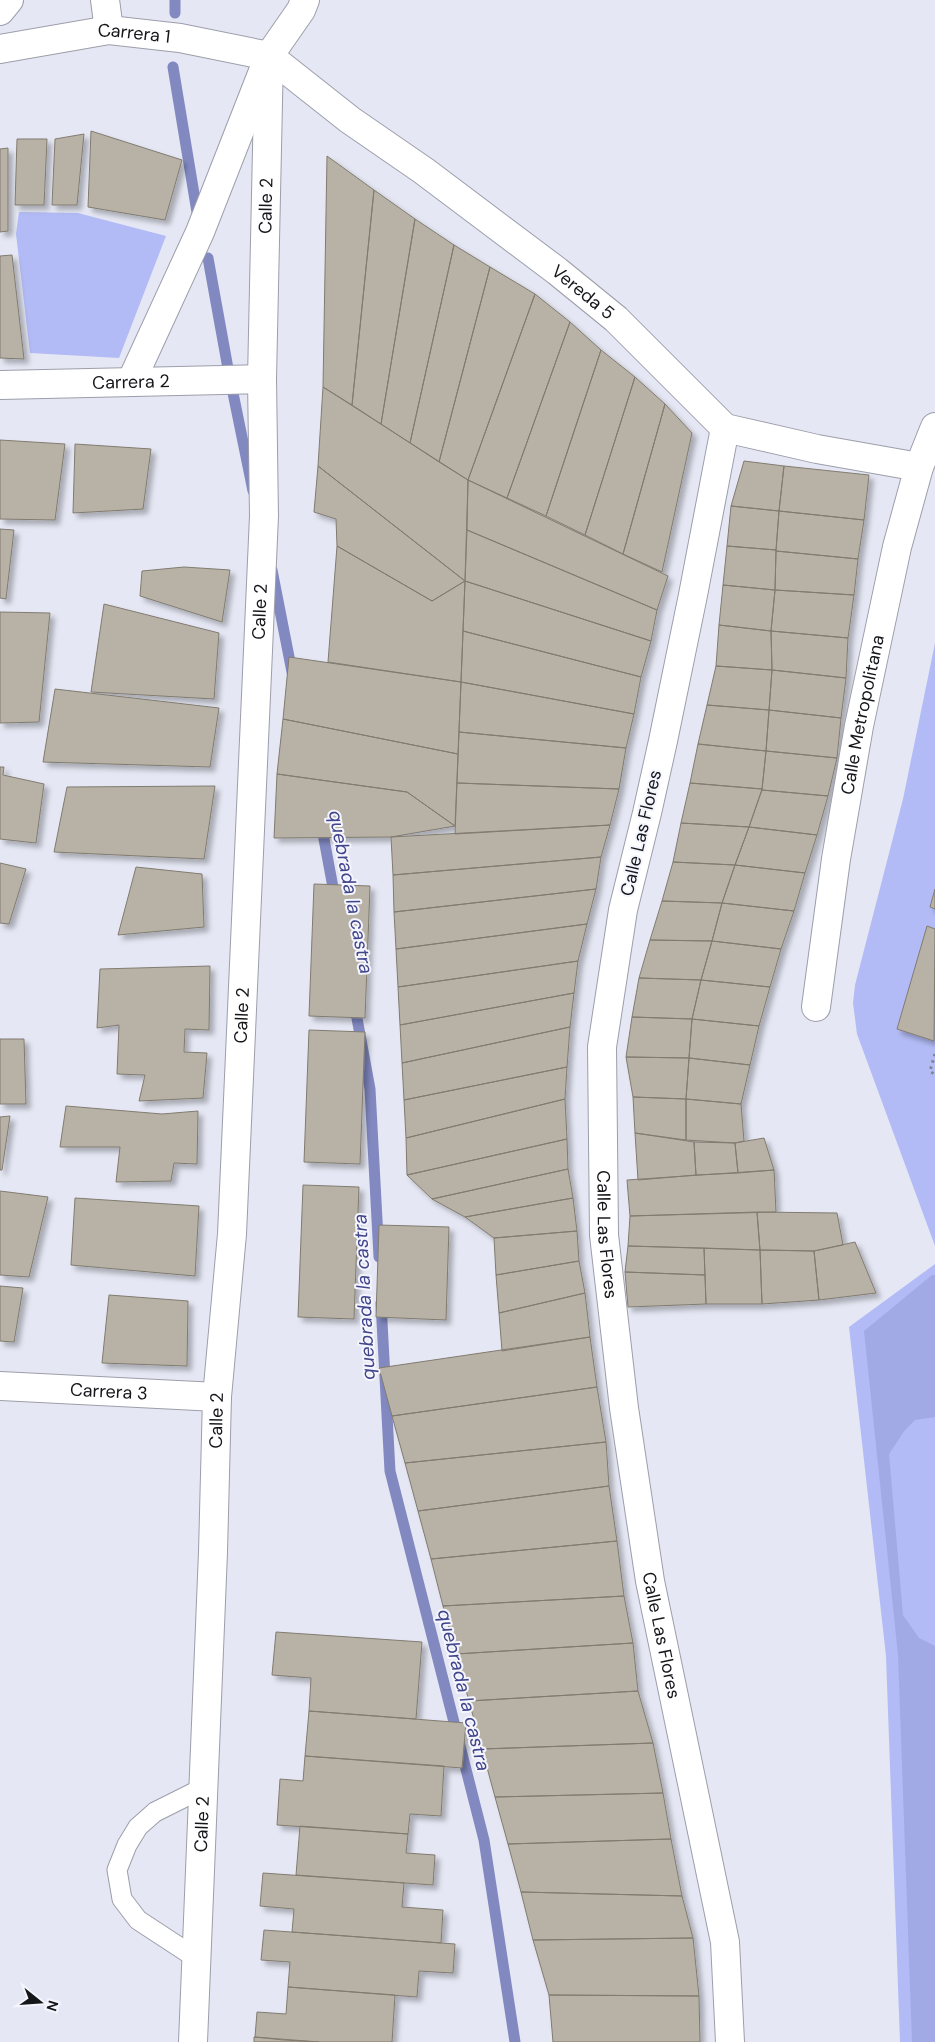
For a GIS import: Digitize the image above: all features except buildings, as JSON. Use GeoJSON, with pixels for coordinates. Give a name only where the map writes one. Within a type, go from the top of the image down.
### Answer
{"type":"FeatureCollection","features":[{"type":"Feature","properties":{"kind":"street"},"geometry":{"type":"LineString","coordinates":[[0,12],[9,0]]}},
{"type":"Feature","properties":{"kind":"street"},"geometry":{"type":"LineString","coordinates":[[105,0],[110,30]]}},
{"type":"Feature","properties":{"kind":"street"},"geometry":{"type":"LineString","coordinates":[[131,382],[200,232],[269,56],[306,0]]}},
{"type":"Feature","properties":{"kind":"street","name":"Carrera 1"},"geometry":{"type":"LineString","coordinates":[[0,50],[110,30],[180,38],[269,56]]}},
{"type":"Feature","properties":{"kind":"street","name":"Calle 2"},"geometry":{"type":"LineString","coordinates":[[193,2042],[213,1552],[217,1397],[232,1234],[264,516],[262,379],[269,56]]}},
{"type":"Feature","properties":{"kind":"street","name":"Vereda 5"},"geometry":{"type":"LineString","coordinates":[[269,56],[350,120],[424,171],[549,265],[616,319],[725,428]]}},
{"type":"Feature","properties":{"kind":"street","name":"Carrera 2"},"geometry":{"type":"LineString","coordinates":[[0,384],[262,379]]}},
{"type":"Feature","properties":{"kind":"street","name":"Calle Metropolitana"},"geometry":{"type":"LineString","coordinates":[[816,1007],[836,859],[860,726],[897,547],[919,467],[935,427]]}},
{"type":"Feature","properties":{"kind":"street"},"geometry":{"type":"LineString","coordinates":[[725,428],[816,449],[919,467]]}},
{"type":"Feature","properties":{"kind":"street","name":"Calle Las Flores"},"geometry":{"type":"LineString","coordinates":[[725,428],[665,731],[623,910],[602,1047],[604,1235],[624,1408],[650,1581],[725,1942],[730,2042]]}},
{"type":"Feature","properties":{"kind":"street","name":"Carrera 3"},"geometry":{"type":"LineString","coordinates":[[0,1386],[217,1397]]}},
{"type":"Feature","properties":{"kind":"lane"},"geometry":{"type":"LineString","coordinates":[[196,1958],[138,1920],[122,1899],[117,1870],[127,1845],[138,1826],[155,1812],[203,1788]]}},
{"type":"Feature","properties":{"kind":"path"},"geometry":{"type":"LineString","coordinates":[[935,1054],[930,1071],[935,1075]]}},
{"type":"Feature","properties":{"kind":"shaded area"},"geometry":{"type":"Polygon","coordinates":[[[19,212],[78,213],[166,236],[119,358],[30,353],[16,234],[19,212]]]}},
{"type":"Feature","properties":{"kind":"shaded area"},"geometry":{"type":"Polygon","coordinates":[[[935,643],[935,1246],[857,1034],[853,1003],[855,985],[903,799],[935,643]]]}},
{"type":"Feature","properties":{"kind":"shaded area"},"geometry":{"type":"Polygon","coordinates":[[[935,1264],[935,2042],[900,2042],[886,1656],[849,1327],[935,1264]]]}},
{"type":"Feature","properties":{"kind":"shaded area"},"geometry":{"type":"Polygon","coordinates":[[[932,1275],[935,1275],[935,1417],[915,1420],[905,1430],[889,1454],[903,1615],[919,1638],[935,1646],[935,2042],[912,2042],[898,1655],[864,1331],[932,1275]]]}},
{"type":"Feature","properties":{"kind":"waterway","name":"quebrada la castra"},"geometry":{"type":"LineString","coordinates":[[175,0],[175,13]]}},
{"type":"Feature","properties":{"kind":"waterway","name":"quebrada la castra"},"geometry":{"type":"LineString","coordinates":[[173,67],[198,218]]}},
{"type":"Feature","properties":{"kind":"waterway","name":"quebrada la castra"},"geometry":{"type":"LineString","coordinates":[[208,258],[229,374]]}},
{"type":"Feature","properties":{"kind":"waterway","name":"quebrada la castra"},"geometry":{"type":"LineString","coordinates":[[233,393],[253,491]]}},
{"type":"Feature","properties":{"kind":"waterway","name":"quebrada la castra"},"geometry":{"type":"LineString","coordinates":[[272,570],[292,672]]}},
{"type":"Feature","properties":{"kind":"waterway","name":"quebrada la castra"},"geometry":{"type":"LineString","coordinates":[[321,823],[335,898]]}},
{"type":"Feature","properties":{"kind":"waterway","name":"quebrada la castra"},"geometry":{"type":"LineString","coordinates":[[354,1002],[370,1089],[379,1257]]}},
{"type":"Feature","properties":{"kind":"waterway","name":"quebrada la castra"},"geometry":{"type":"LineString","coordinates":[[381,1303],[390,1471],[484,1840],[515,2042]]}}]}
